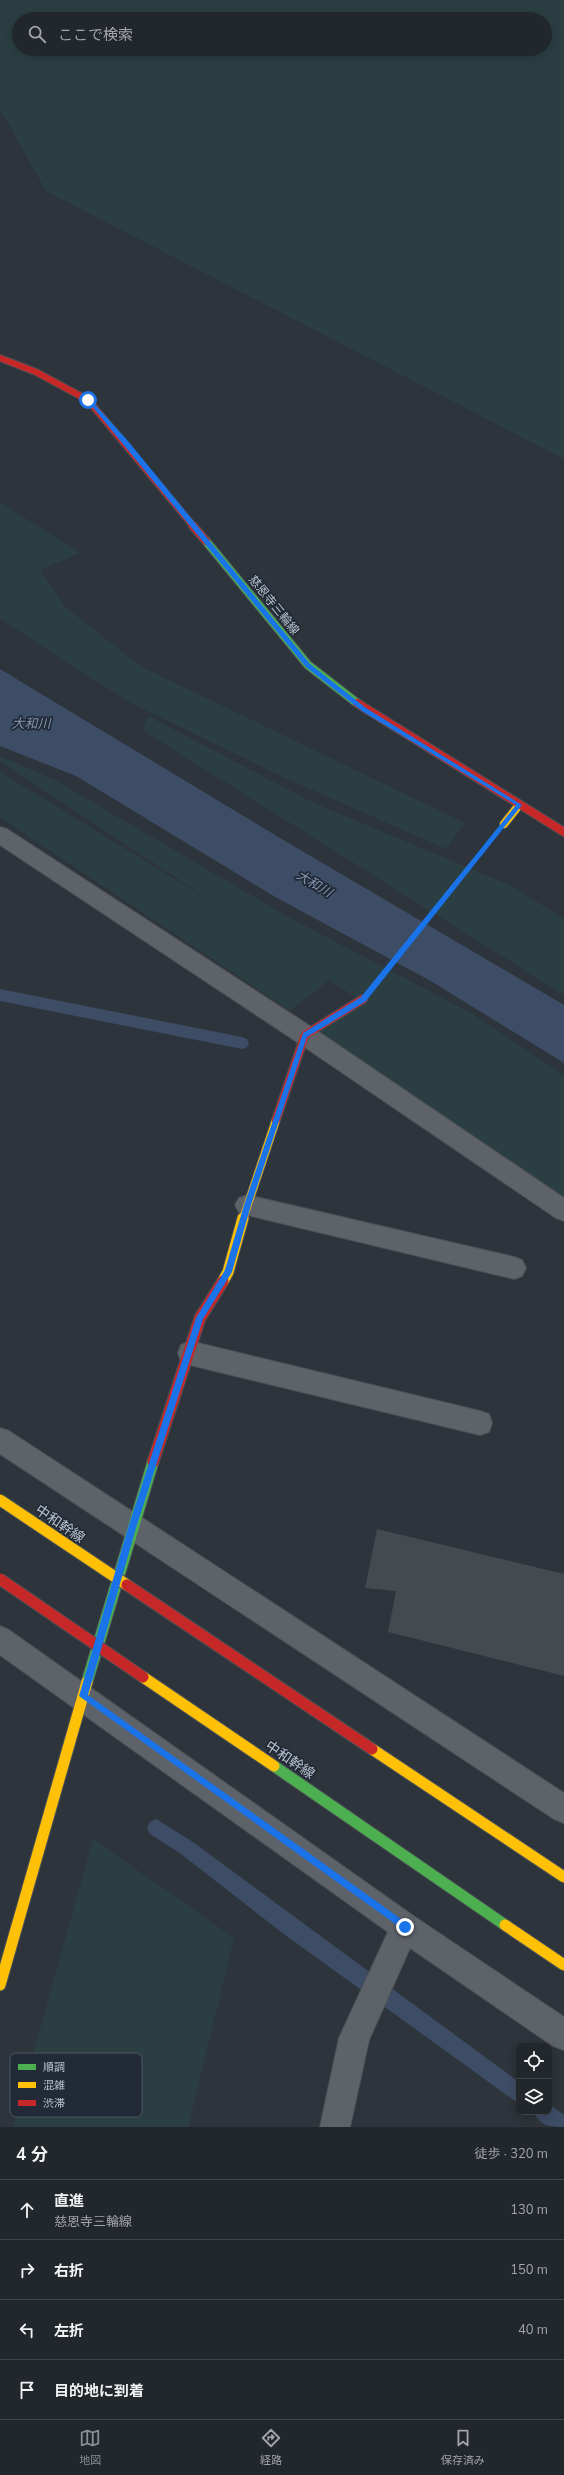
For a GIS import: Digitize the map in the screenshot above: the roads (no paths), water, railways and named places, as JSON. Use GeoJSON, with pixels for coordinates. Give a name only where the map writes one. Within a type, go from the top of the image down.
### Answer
{"type":"FeatureCollection","features":[{"type":"Feature","properties":{"kind":"main road","name":"慈恩寺三輪線"},"geometry":{"type":"LineString","coordinates":[[0,358],[36,372],[88,400],[126,443],[308,665],[364,709],[564,832]]}},
{"type":"Feature","properties":{"kind":"main road"},"geometry":{"type":"LineString","coordinates":[[504,824],[519,805]]}},
{"type":"Feature","properties":{"kind":"main road"},"geometry":{"type":"LineString","coordinates":[[0,1986],[132,1528],[190,1353],[200,1318],[228,1272],[248,1205],[305,1035],[363,999]]}},
{"type":"Feature","properties":{"kind":"main road","name":"中和幹線"},"geometry":{"type":"LineString","coordinates":[[0,1500],[564,1877]]}},
{"type":"Feature","properties":{"kind":"main road","name":"中和幹線"},"geometry":{"type":"LineString","coordinates":[[0,1579],[564,1965]]}},
{"type":"Feature","properties":{"kind":"street"},"geometry":{"type":"LineString","coordinates":[[0,834],[305,1035],[564,1211]]}},
{"type":"Feature","properties":{"kind":"street"},"geometry":{"type":"LineString","coordinates":[[248,1205],[514,1268]]}},
{"type":"Feature","properties":{"kind":"street"},"geometry":{"type":"LineString","coordinates":[[190,1353],[480,1423]]}},
{"type":"Feature","properties":{"kind":"street"},"geometry":{"type":"LineString","coordinates":[[0,1440],[564,1810]]}},
{"type":"Feature","properties":{"kind":"street"},"geometry":{"type":"LineString","coordinates":[[0,1639],[83,1696],[405,1927],[564,2035]]}},
{"type":"Feature","properties":{"kind":"street"},"geometry":{"type":"LineString","coordinates":[[335,2127],[354,2038],[405,1927]]}},
{"type":"Feature","properties":{"kind":"water","name":"大和川"},"geometry":{"type":"Polygon","coordinates":[[[0,669],[280,838],[564,1005],[564,1063],[429,980],[277,898],[76,776],[0,746],[0,669]]]}},
{"type":"Feature","properties":{"kind":"waterway"},"geometry":{"type":"LineString","coordinates":[[0,995],[242,1043]]}},
{"type":"Feature","properties":{"kind":"waterway"},"geometry":{"type":"LineString","coordinates":[[156,1828],[187,1848],[288,1925],[516,2092]]}},
{"type":"Feature","properties":{"kind":"waterway"},"geometry":{"type":"LineString","coordinates":[[548,2115],[564,2127]]}}]}
